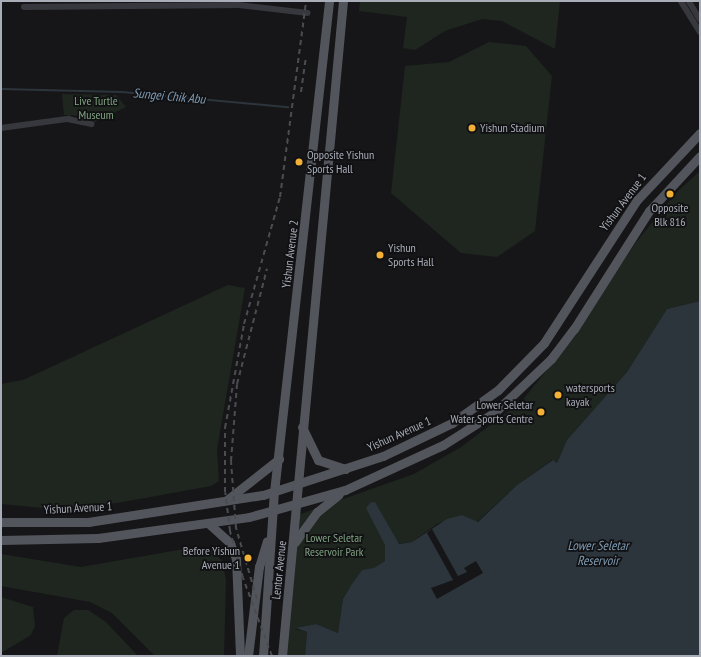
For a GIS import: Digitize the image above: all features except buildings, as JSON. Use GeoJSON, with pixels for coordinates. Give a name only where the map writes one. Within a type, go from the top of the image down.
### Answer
{"type":"FeatureCollection","features":[{"type":"Feature","properties":{"kind":"main road","name":"Yishun Avenue 2"},"geometry":{"type":"LineString","coordinates":[[273,510],[329,1]]}},
{"type":"Feature","properties":{"kind":"main road"},"geometry":{"type":"LineString","coordinates":[[296,486],[342,1]]}},
{"type":"Feature","properties":{"kind":"main road","name":"Yishun Avenue 1"},"geometry":{"type":"LineString","coordinates":[[1,522],[88,522],[224,502],[274,492],[346,469],[427,436],[473,410],[528,361],[565,314],[637,200],[700,133]]}},
{"type":"Feature","properties":{"kind":"main road"},"geometry":{"type":"LineString","coordinates":[[1,540],[98,538],[208,523],[273,510],[296,505],[345,490],[443,445],[495,412],[551,359],[574,329],[649,211],[700,156]]}},
{"type":"Feature","properties":{"kind":"main road"},"geometry":{"type":"LineString","coordinates":[[301,425],[318,460],[346,469]]}},
{"type":"Feature","properties":{"kind":"main road"},"geometry":{"type":"LineString","coordinates":[[427,436],[422,442],[424,448],[443,445]]}},
{"type":"Feature","properties":{"kind":"main road"},"geometry":{"type":"LineString","coordinates":[[224,502],[278,459]]}},
{"type":"Feature","properties":{"kind":"main road","name":"Lentor Avenue"},"geometry":{"type":"LineString","coordinates":[[282,656],[294,544],[296,486]]}},
{"type":"Feature","properties":{"kind":"main road"},"geometry":{"type":"LineString","coordinates":[[294,544],[317,512],[345,490]]}},
{"type":"Feature","properties":{"kind":"main road","name":"Lentor Avenue"},"geometry":{"type":"LineString","coordinates":[[263,656],[273,510]]}},
{"type":"Feature","properties":{"kind":"main road"},"geometry":{"type":"LineString","coordinates":[[208,523],[230,543],[236,560],[240,656]]}},
{"type":"Feature","properties":{"kind":"main road"},"geometry":{"type":"LineString","coordinates":[[248,656],[259,567],[271,529]]}},
{"type":"Feature","properties":{"kind":"street"},"geometry":{"type":"LineString","coordinates":[[681,1],[700,32]]}},
{"type":"Feature","properties":{"kind":"street"},"geometry":{"type":"LineString","coordinates":[[690,1],[700,19]]}},
{"type":"Feature","properties":{"kind":"street"},"geometry":{"type":"LineString","coordinates":[[24,8],[239,5],[308,13]]}},
{"type":"Feature","properties":{"kind":"street"},"geometry":{"type":"LineString","coordinates":[[1,128],[68,119],[91,124]]}},
{"type":"Feature","properties":{"kind":"green space"},"geometry":{"type":"Polygon","coordinates":[[[360,1],[560,1],[555,49],[502,21],[482,19],[445,31],[415,50],[403,48],[407,17],[359,11],[360,1]]]}},
{"type":"Feature","properties":{"kind":"green space","name":"Yishun Stadium"},"geometry":{"type":"Polygon","coordinates":[[[489,42],[526,46],[552,76],[535,231],[497,257],[461,253],[391,193],[405,66],[449,62],[489,42]]]}},
{"type":"Feature","properties":{"kind":"green space","name":"Live Turtle Museum"},"geometry":{"type":"Polygon","coordinates":[[[62,94],[116,95],[126,107],[95,122],[85,116],[64,115],[62,94]]]}},
{"type":"Feature","properties":{"kind":"green space","name":"Lower Seletar Reservoir Park"},"geometry":{"type":"Polygon","coordinates":[[[700,171],[700,301],[667,309],[627,372],[567,440],[557,463],[552,460],[517,485],[477,522],[462,515],[437,524],[412,542],[385,545],[385,561],[374,569],[362,570],[343,599],[338,633],[316,624],[295,629],[307,632],[305,656],[284,656],[298,515],[414,474],[461,447],[521,402],[555,360],[637,241],[678,191],[700,171]]]}},
{"type":"Feature","properties":{"kind":"green space"},"geometry":{"type":"Polygon","coordinates":[[[228,285],[245,288],[217,449],[219,481],[211,486],[117,503],[53,509],[1,504],[1,384],[23,380],[228,285]]]}},
{"type":"Feature","properties":{"kind":"green space"},"geometry":{"type":"Polygon","coordinates":[[[190,548],[213,550],[222,561],[226,580],[224,656],[155,656],[112,613],[90,602],[1,586],[1,554],[81,567],[190,548]]]}},
{"type":"Feature","properties":{"kind":"green space"},"geometry":{"type":"Polygon","coordinates":[[[1,597],[33,607],[35,626],[31,635],[1,653],[1,597]]]}},
{"type":"Feature","properties":{"kind":"green space"},"geometry":{"type":"Polygon","coordinates":[[[74,610],[88,610],[106,622],[138,656],[57,656],[64,618],[74,610]]]}},
{"type":"Feature","properties":{"kind":"water","name":"Lower Seletar Reservoir"},"geometry":{"type":"Polygon","coordinates":[[[700,301],[700,656],[305,656],[307,632],[296,628],[316,624],[338,633],[343,599],[352,584],[362,570],[374,568],[385,561],[385,545],[366,508],[370,503],[375,502],[399,544],[412,542],[447,519],[462,515],[478,522],[517,485],[553,460],[557,463],[567,440],[627,372],[667,309],[700,301]]]}},
{"type":"Feature","properties":{"kind":"pier"},"geometry":{"type":"Polygon","coordinates":[[[432,529],[458,576],[467,572],[464,568],[476,561],[483,573],[437,599],[431,588],[453,580],[427,533],[432,529]]]}},
{"type":"Feature","properties":{"kind":"waterway","name":"Sungei Chik Abu"},"geometry":{"type":"LineString","coordinates":[[1,89],[122,92],[288,107]]}},
{"type":"Feature","properties":{"kind":"railway"},"geometry":{"type":"LineString","coordinates":[[272,656],[243,578],[230,531],[225,492],[225,428],[244,324],[280,197],[306,1]]}},
{"type":"Feature","properties":{"kind":"railway"},"geometry":{"type":"LineString","coordinates":[[301,92],[306,57]]}},
{"type":"Feature","properties":{"kind":"railway"},"geometry":{"type":"LineString","coordinates":[[257,599],[236,528],[231,461],[237,384],[267,269]]}},
{"type":"Feature","properties":{"kind":"place","name":"Yishun Stadium"},"geometry":{"type":"Point","coordinates":[472,128]}},
{"type":"Feature","properties":{"kind":"place","name":"Opposite Yishun Sports Hall"},"geometry":{"type":"Point","coordinates":[299,162]}},
{"type":"Feature","properties":{"kind":"place","name":"Opposite Blk 816"},"geometry":{"type":"Point","coordinates":[670,194]}},
{"type":"Feature","properties":{"kind":"place","name":"Yishun Sports Hall"},"geometry":{"type":"Point","coordinates":[380,255]}},
{"type":"Feature","properties":{"kind":"place","name":"watersports kayak"},"geometry":{"type":"Point","coordinates":[558,395]}},
{"type":"Feature","properties":{"kind":"place","name":"Lower Seletar Water Sports Centre"},"geometry":{"type":"Point","coordinates":[541,412]}},
{"type":"Feature","properties":{"kind":"place","name":"Before Yishun Avenue 1"},"geometry":{"type":"Point","coordinates":[248,558]}}]}
